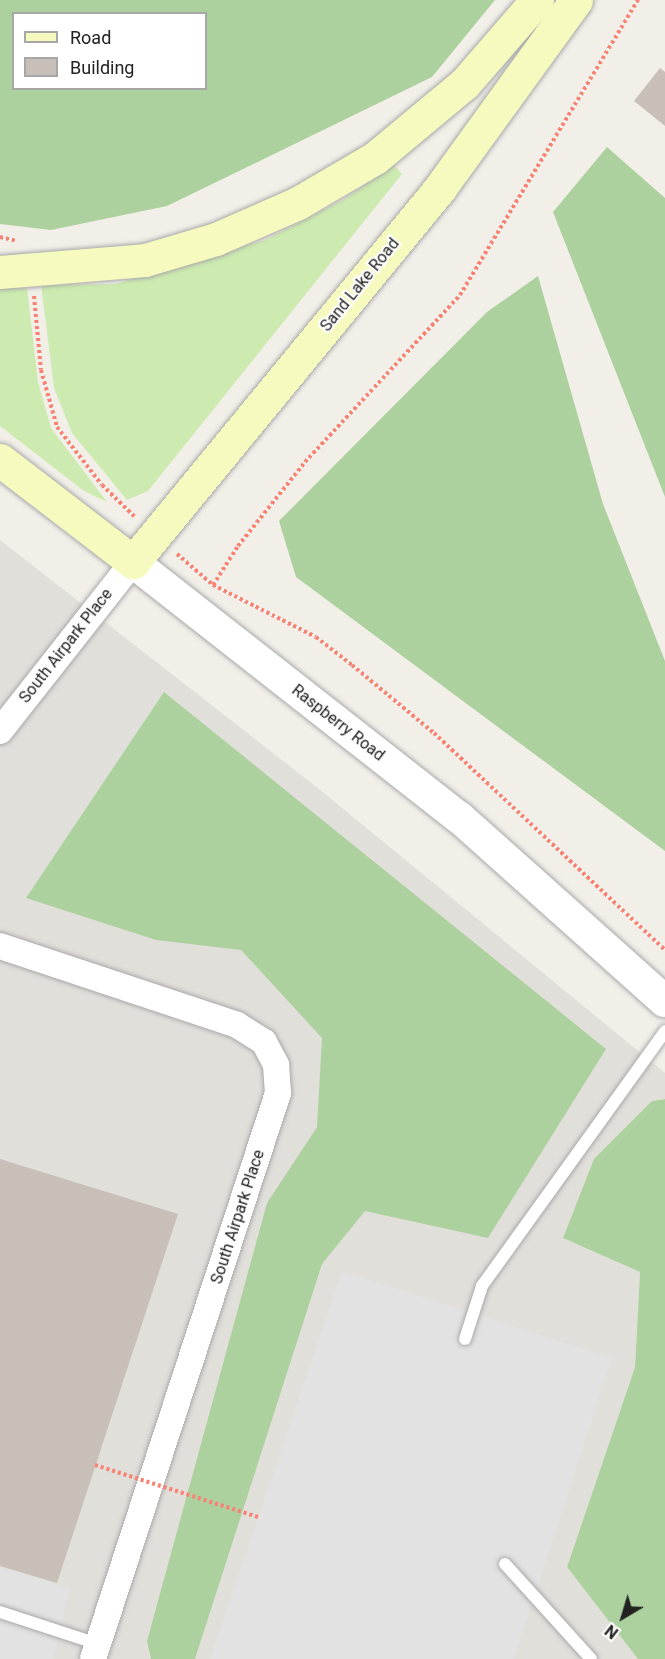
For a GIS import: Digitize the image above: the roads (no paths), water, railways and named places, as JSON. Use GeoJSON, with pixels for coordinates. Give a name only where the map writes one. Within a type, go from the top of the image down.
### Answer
{"type":"FeatureCollection","features":[{"type":"Feature","properties":{"kind":"main road"},"geometry":{"type":"LineString","coordinates":[[0,272],[32,272],[144,260],[216,239],[298,203],[375,158],[465,83],[537,0]]}},
{"type":"Feature","properties":{"kind":"main road","name":"Sand Lake Road"},"geometry":{"type":"LineString","coordinates":[[133,562],[440,188],[576,0]]}},
{"type":"Feature","properties":{"kind":"main road","name":"Raspberry Road"},"geometry":{"type":"LineString","coordinates":[[0,460],[133,562]]}},
{"type":"Feature","properties":{"kind":"street","name":"South Airpark Place"},"geometry":{"type":"LineString","coordinates":[[0,731],[133,562]]}},
{"type":"Feature","properties":{"kind":"street","name":"Raspberry Road"},"geometry":{"type":"LineString","coordinates":[[133,562],[460,818],[665,1001]]}},
{"type":"Feature","properties":{"kind":"street","name":"South Airpark Place"},"geometry":{"type":"LineString","coordinates":[[0,946],[237,1025],[264,1042],[276,1065],[278,1093],[96,1652]]}},
{"type":"Feature","properties":{"kind":"lane"},"geometry":{"type":"LineString","coordinates":[[465,1339],[482,1286],[665,1031]]}},
{"type":"Feature","properties":{"kind":"lane"},"geometry":{"type":"LineString","coordinates":[[505,1564],[591,1659]]}},
{"type":"Feature","properties":{"kind":"lane"},"geometry":{"type":"LineString","coordinates":[[0,1612],[96,1652]]}}]}
